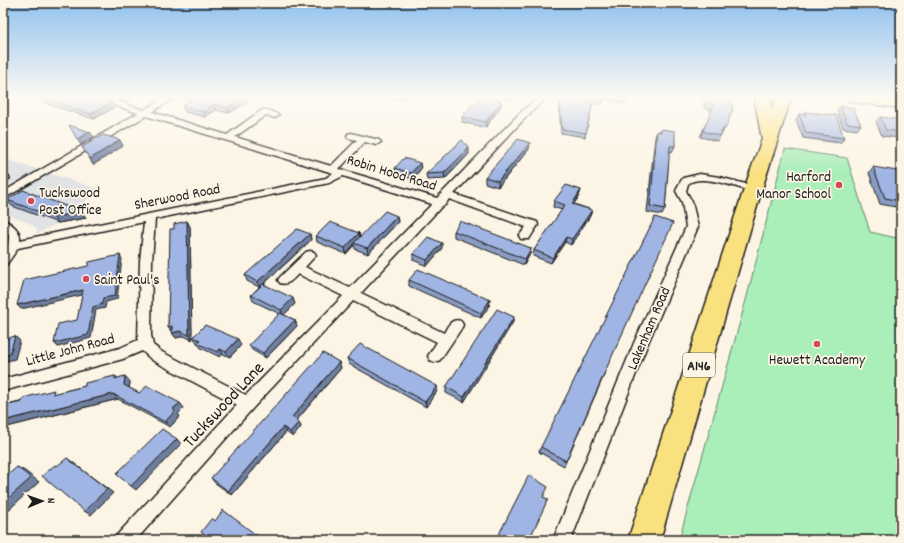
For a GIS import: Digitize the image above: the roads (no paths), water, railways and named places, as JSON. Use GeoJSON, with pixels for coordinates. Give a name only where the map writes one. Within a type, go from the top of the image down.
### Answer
{"type":"FeatureCollection","features":[{"type":"Feature","properties":{"kind":"highway","name":"A146"},"geometry":{"type":"LineString","coordinates":[[767,123],[770,141]]}},
{"type":"Feature","properties":{"kind":"highway","name":"A146"},"geometry":{"type":"LineString","coordinates":[[644,540],[753,189],[776,123]]}},
{"type":"Feature","properties":{"kind":"street"},"geometry":{"type":"LineString","coordinates":[[3,196],[126,123]]}},
{"type":"Feature","properties":{"kind":"street","name":"Robin Hood Road"},"geometry":{"type":"LineString","coordinates":[[179,123],[338,171],[445,199]]}},
{"type":"Feature","properties":{"kind":"street"},"geometry":{"type":"LineString","coordinates":[[228,138],[249,123]]}},
{"type":"Feature","properties":{"kind":"street","name":"Tuckswood Lane"},"geometry":{"type":"LineString","coordinates":[[124,540],[248,403],[353,296],[515,123]]}},
{"type":"Feature","properties":{"kind":"street","name":"Robin Hood Road"},"geometry":{"type":"LineString","coordinates":[[351,136],[376,142]]}},
{"type":"Feature","properties":{"kind":"street","name":"Robin Hood Road"},"geometry":{"type":"LineString","coordinates":[[338,171],[363,139]]}},
{"type":"Feature","properties":{"kind":"street","name":"Sherwood Road"},"geometry":{"type":"LineString","coordinates":[[14,245],[329,180],[338,171]]}},
{"type":"Feature","properties":{"kind":"street","name":"Lakenham Road"},"geometry":{"type":"LineString","coordinates":[[562,540],[641,343],[692,227],[687,202],[681,191],[682,185],[688,180],[698,178],[726,181],[753,189]]}},
{"type":"Feature","properties":{"kind":"street"},"geometry":{"type":"LineString","coordinates":[[445,199],[533,225]]}},
{"type":"Feature","properties":{"kind":"street"},"geometry":{"type":"LineString","coordinates":[[524,236],[540,215]]}},
{"type":"Feature","properties":{"kind":"street"},"geometry":{"type":"LineString","coordinates":[[150,216],[146,267],[145,343],[148,349],[156,356],[248,403]]}},
{"type":"Feature","properties":{"kind":"street"},"geometry":{"type":"LineString","coordinates":[[3,224],[15,234],[14,245],[3,261]]}},
{"type":"Feature","properties":{"kind":"street"},"geometry":{"type":"LineString","coordinates":[[284,280],[310,255]]}},
{"type":"Feature","properties":{"kind":"street"},"geometry":{"type":"LineString","coordinates":[[297,268],[446,340]]}},
{"type":"Feature","properties":{"kind":"street"},"geometry":{"type":"LineString","coordinates":[[435,356],[456,325]]}},
{"type":"Feature","properties":{"kind":"street","name":"Little John Road"},"geometry":{"type":"LineString","coordinates":[[3,385],[123,353],[145,343]]}},
{"type":"Feature","properties":{"kind":"place","name":"Harford Manor School"},"geometry":{"type":"Point","coordinates":[839,185]}},
{"type":"Feature","properties":{"kind":"place","name":"Tuckswood Post Office"},"geometry":{"type":"Point","coordinates":[31,201]}},
{"type":"Feature","properties":{"kind":"place","name":"Saint Paul's"},"geometry":{"type":"Point","coordinates":[86,279]}},
{"type":"Feature","properties":{"kind":"place","name":"Hewett Academy"},"geometry":{"type":"Point","coordinates":[817,344]}}]}
